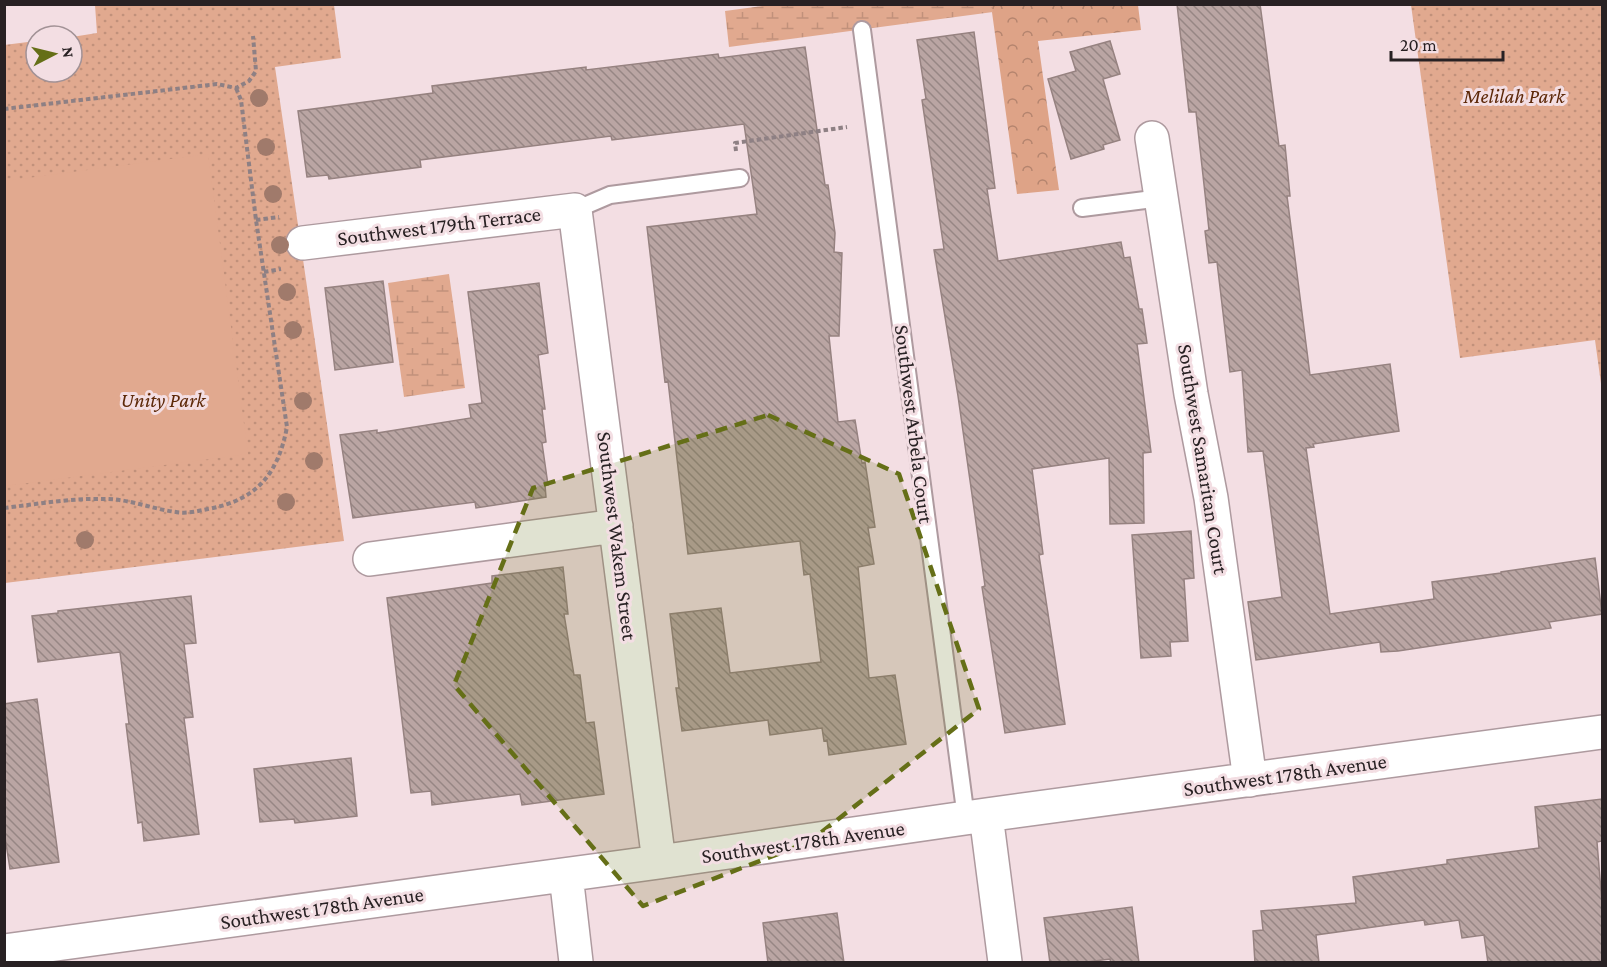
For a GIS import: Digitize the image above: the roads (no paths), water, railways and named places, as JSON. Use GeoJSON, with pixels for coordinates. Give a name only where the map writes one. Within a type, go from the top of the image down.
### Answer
{"type":"FeatureCollection","features":[{"type":"Feature","properties":{"kind":"street","name":"Southwest Samaritan Court"},"geometry":{"type":"LineString","coordinates":[[1152,138],[1191,394],[1211,498],[1250,780]]}},
{"type":"Feature","properties":{"kind":"street","name":"Southwest 179th Terrace"},"geometry":{"type":"LineString","coordinates":[[303,243],[575,210]]}},
{"type":"Feature","properties":{"kind":"street","name":"Southwest Wakem Street"},"geometry":{"type":"LineString","coordinates":[[575,210],[659,862]]}},
{"type":"Feature","properties":{"kind":"street"},"geometry":{"type":"LineString","coordinates":[[370,559],[616,526]]}},
{"type":"Feature","properties":{"kind":"street","name":"Southwest 178th Avenue"},"geometry":{"type":"LineString","coordinates":[[4,951],[1602,732]]}},
{"type":"Feature","properties":{"kind":"street","name":"Southwest Arbela Court"},"geometry":{"type":"LineString","coordinates":[[976,817],[1005,963]]}},
{"type":"Feature","properties":{"kind":"street"},"geometry":{"type":"LineString","coordinates":[[566,875],[576,963]]}},
{"type":"Feature","properties":{"kind":"lane","name":"Southwest Arbela Court"},"geometry":{"type":"LineString","coordinates":[[862,30],[976,817]]}},
{"type":"Feature","properties":{"kind":"lane"},"geometry":{"type":"LineString","coordinates":[[575,210],[610,195],[740,178]]}},
{"type":"Feature","properties":{"kind":"lane"},"geometry":{"type":"LineString","coordinates":[[1082,208],[1161,198]]}},
{"type":"Feature","properties":{"kind":"park label","name":"Melilah Park"},"geometry":{"type":"Point","coordinates":[1514,96]}},
{"type":"Feature","properties":{"kind":"park label","name":"Unity Park"},"geometry":{"type":"Point","coordinates":[163,400]}}]}
